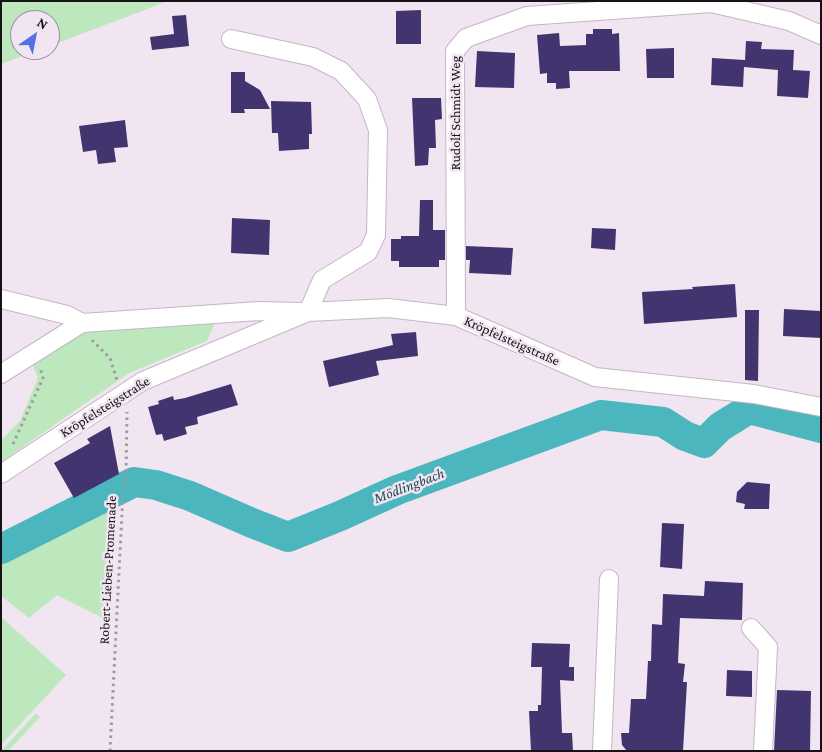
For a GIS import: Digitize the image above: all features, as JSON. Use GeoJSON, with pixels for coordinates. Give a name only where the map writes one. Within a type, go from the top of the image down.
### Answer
{"type":"FeatureCollection","features":[{"type":"Feature","properties":{"kind":"street","name":"Rudolf Schmidt Weg"},"geometry":{"type":"LineString","coordinates":[[456,316],[454,51],[466,38],[527,16],[711,3],[789,21],[821,36]]}},
{"type":"Feature","properties":{"kind":"street"},"geometry":{"type":"LineString","coordinates":[[1,299],[67,315],[82,322],[259,311],[308,312],[322,280],[368,252],[376,235],[378,130],[367,99],[341,71],[313,57],[231,39]]}},
{"type":"Feature","properties":{"kind":"street","name":"Kröpfelsteigstraße"},"geometry":{"type":"LineString","coordinates":[[1,474],[123,386],[143,381],[308,312],[388,308],[456,316],[595,377],[754,394],[821,407]]}},
{"type":"Feature","properties":{"kind":"street"},"geometry":{"type":"LineString","coordinates":[[1,374],[82,322]]}},
{"type":"Feature","properties":{"kind":"street"},"geometry":{"type":"LineString","coordinates":[[602,751],[609,579]]}},
{"type":"Feature","properties":{"kind":"street"},"geometry":{"type":"LineString","coordinates":[[751,628],[768,647],[763,751]]}},
{"type":"Feature","properties":{"kind":"path","name":"Robert-Lieben-Promenade"},"geometry":{"type":"LineString","coordinates":[[82,322],[88,336],[110,358],[123,386],[126,476],[123,493],[110,751]]}},
{"type":"Feature","properties":{"kind":"path"},"geometry":{"type":"LineString","coordinates":[[8,448],[15,442],[43,378],[35,352]]}},
{"type":"Feature","properties":{"kind":"green space"},"geometry":{"type":"Polygon","coordinates":[[[1,1],[168,1],[60,42],[60,10],[10,10],[10,60],[12,60],[1,64],[1,1]]]}},
{"type":"Feature","properties":{"kind":"green space"},"geometry":{"type":"Polygon","coordinates":[[[216,320],[207,341],[129,373],[1,462],[1,440],[20,421],[38,378],[32,363],[76,333],[116,325],[216,320]]]}},
{"type":"Feature","properties":{"kind":"green space"},"geometry":{"type":"Polygon","coordinates":[[[109,506],[103,618],[57,595],[29,618],[1,596],[1,559],[109,506]]]}},
{"type":"Feature","properties":{"kind":"green space"},"geometry":{"type":"Polygon","coordinates":[[[1,617],[66,675],[1,745],[1,617]]]}},
{"type":"Feature","properties":{"kind":"green space"},"geometry":{"type":"Polygon","coordinates":[[[36,713],[40,717],[8,751],[1,751],[36,713]]]}},
{"type":"Feature","properties":{"kind":"building"},"geometry":{"type":"Polygon","coordinates":[[[421,10],[421,44],[396,44],[396,11],[421,10]]]}},
{"type":"Feature","properties":{"kind":"building"},"geometry":{"type":"Polygon","coordinates":[[[186,15],[189,46],[152,50],[150,37],[174,34],[172,16],[186,15]]]}},
{"type":"Feature","properties":{"kind":"building"},"geometry":{"type":"Polygon","coordinates":[[[593,29],[612,29],[612,34],[619,33],[620,71],[569,71],[570,88],[556,89],[556,83],[547,83],[547,73],[540,74],[537,35],[559,33],[560,46],[586,45],[586,34],[593,34],[593,29]]]}},
{"type":"Feature","properties":{"kind":"building"},"geometry":{"type":"Polygon","coordinates":[[[746,41],[762,42],[761,49],[794,50],[793,70],[810,71],[808,98],[777,96],[778,70],[744,67],[743,87],[711,85],[712,58],[745,60],[746,41]]]}},
{"type":"Feature","properties":{"kind":"building"},"geometry":{"type":"Polygon","coordinates":[[[674,48],[674,78],[647,78],[646,49],[674,48]]]}},
{"type":"Feature","properties":{"kind":"building"},"geometry":{"type":"Polygon","coordinates":[[[477,51],[515,53],[514,88],[475,87],[477,51]]]}},
{"type":"Feature","properties":{"kind":"building"},"geometry":{"type":"Polygon","coordinates":[[[231,72],[245,72],[245,81],[260,90],[270,109],[244,109],[245,113],[231,113],[231,72]]]}},
{"type":"Feature","properties":{"kind":"building"},"geometry":{"type":"Polygon","coordinates":[[[412,98],[441,98],[442,119],[435,120],[436,148],[429,148],[428,165],[415,166],[412,98]]]}},
{"type":"Feature","properties":{"kind":"building"},"geometry":{"type":"Polygon","coordinates":[[[271,101],[311,102],[312,134],[309,134],[309,149],[279,151],[278,133],[272,133],[271,101]]]}},
{"type":"Feature","properties":{"kind":"building"},"geometry":{"type":"Polygon","coordinates":[[[125,120],[128,147],[114,148],[116,162],[98,164],[96,150],[83,152],[79,126],[125,120]]]}},
{"type":"Feature","properties":{"kind":"building"},"geometry":{"type":"Polygon","coordinates":[[[420,200],[433,200],[433,230],[445,230],[445,260],[439,260],[439,267],[399,267],[399,261],[391,261],[391,239],[401,239],[401,236],[419,236],[420,200]]]}},
{"type":"Feature","properties":{"kind":"building"},"geometry":{"type":"Polygon","coordinates":[[[232,218],[270,220],[269,255],[231,253],[232,218]]]}},
{"type":"Feature","properties":{"kind":"building"},"geometry":{"type":"Polygon","coordinates":[[[592,228],[616,229],[615,250],[591,248],[592,228]]]}},
{"type":"Feature","properties":{"kind":"building"},"geometry":{"type":"Polygon","coordinates":[[[466,246],[513,248],[511,275],[469,273],[470,260],[466,260],[466,246]]]}},
{"type":"Feature","properties":{"kind":"building"},"geometry":{"type":"Polygon","coordinates":[[[735,284],[737,317],[644,324],[642,292],[735,284]]]}},
{"type":"Feature","properties":{"kind":"building"},"geometry":{"type":"Polygon","coordinates":[[[784,309],[821,311],[821,338],[783,336],[784,309]]]}},
{"type":"Feature","properties":{"kind":"building"},"geometry":{"type":"Polygon","coordinates":[[[745,310],[759,310],[758,381],[745,380],[745,310]]]}},
{"type":"Feature","properties":{"kind":"building"},"geometry":{"type":"Polygon","coordinates":[[[416,332],[418,356],[376,361],[379,375],[329,387],[323,361],[393,345],[391,334],[416,332]]]}},
{"type":"Feature","properties":{"kind":"building"},"geometry":{"type":"Polygon","coordinates":[[[231,384],[238,405],[197,417],[198,424],[185,427],[187,434],[164,441],[162,434],[156,435],[148,407],[159,404],[158,401],[173,396],[174,400],[185,398],[231,384]]]}},
{"type":"Feature","properties":{"kind":"building"},"geometry":{"type":"Polygon","coordinates":[[[110,426],[119,474],[74,498],[54,463],[90,443],[87,439],[110,426]]]}},
{"type":"Feature","properties":{"kind":"building"},"geometry":{"type":"Polygon","coordinates":[[[747,482],[770,484],[769,509],[744,509],[745,504],[736,502],[737,492],[747,482]]]}},
{"type":"Feature","properties":{"kind":"building"},"geometry":{"type":"Polygon","coordinates":[[[662,523],[684,524],[682,569],[660,567],[662,523]]]}},
{"type":"Feature","properties":{"kind":"building"},"geometry":{"type":"Polygon","coordinates":[[[705,581],[743,583],[742,620],[680,618],[678,663],[685,664],[683,682],[687,682],[683,751],[627,751],[622,745],[621,733],[629,733],[631,699],[646,699],[648,661],[651,661],[652,624],[662,625],[663,594],[704,596],[705,581]]]}},
{"type":"Feature","properties":{"kind":"building"},"geometry":{"type":"Polygon","coordinates":[[[532,643],[570,644],[569,667],[574,667],[574,681],[560,680],[562,733],[572,733],[573,751],[531,751],[529,711],[538,711],[538,705],[541,705],[542,667],[531,667],[532,643]]]}},
{"type":"Feature","properties":{"kind":"building"},"geometry":{"type":"Polygon","coordinates":[[[727,670],[752,671],[752,697],[726,696],[727,670]]]}},
{"type":"Feature","properties":{"kind":"building"},"geometry":{"type":"Polygon","coordinates":[[[777,690],[811,691],[810,751],[774,751],[777,690]]]}},
{"type":"Feature","properties":{"kind":"waterway","name":"Mödlingbach"},"geometry":{"type":"LineString","coordinates":[[1,549],[134,482],[156,485],[190,496],[288,537],[397,490],[601,415],[663,422],[685,436],[704,443],[720,427],[749,409],[821,428]]}}]}
